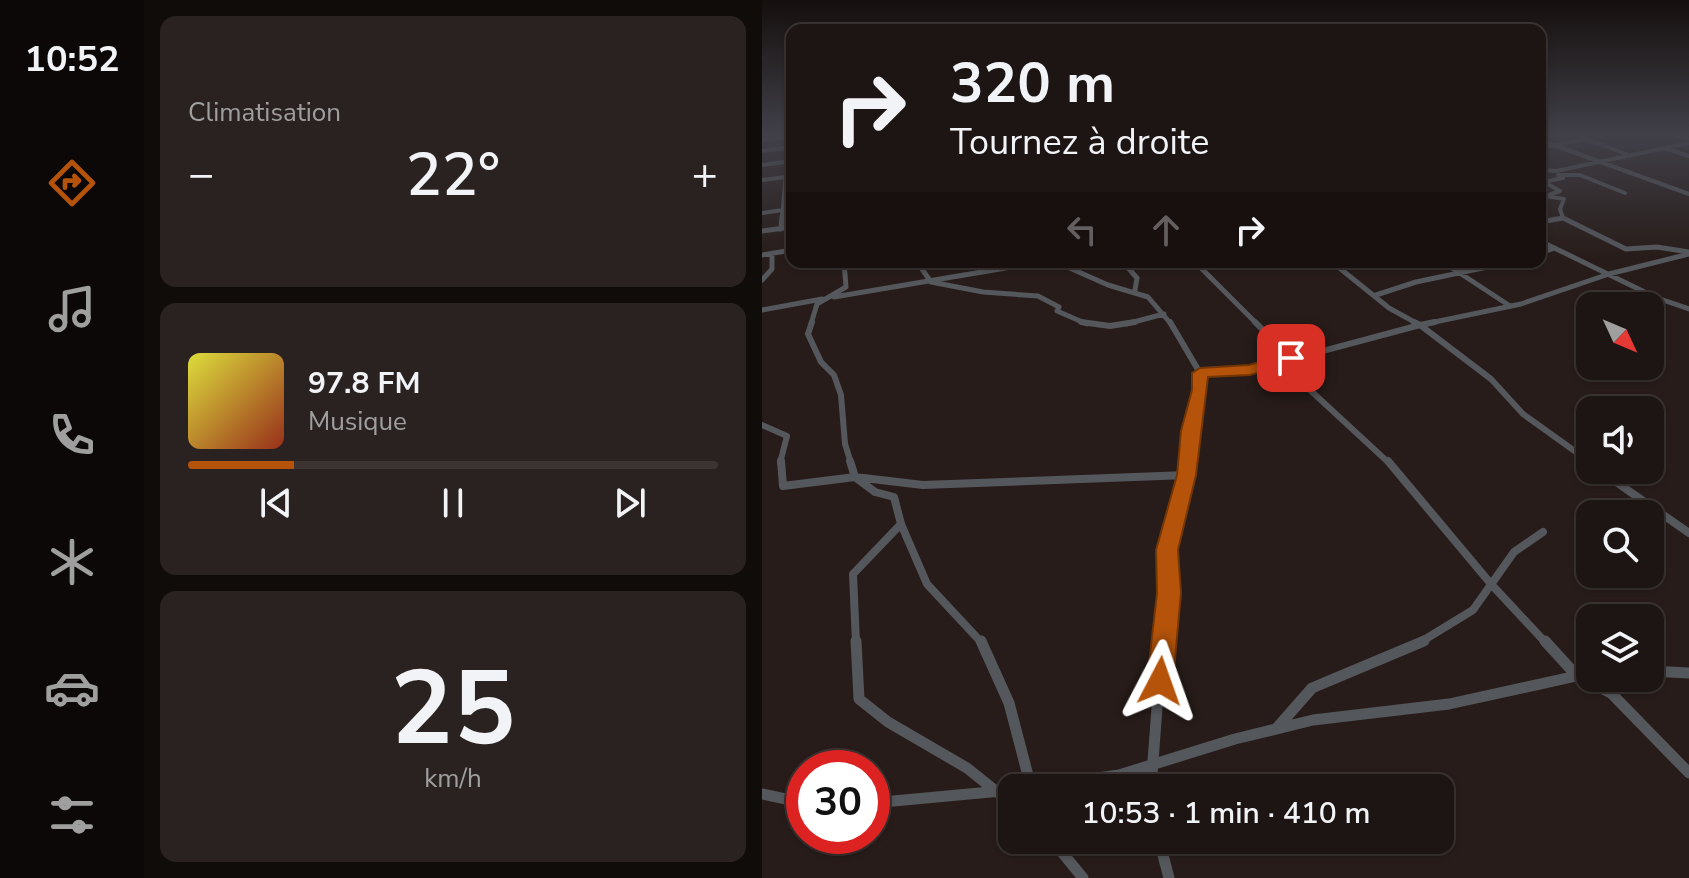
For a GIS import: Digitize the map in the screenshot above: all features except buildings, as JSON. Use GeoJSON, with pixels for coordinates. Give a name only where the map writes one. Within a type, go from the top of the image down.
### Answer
{"type":"FeatureCollection","features":[{"type":"Feature","properties":{"kind":"street"},"geometry":{"type":"LineString","coordinates":[[1546,182],[1563,178],[1561,176]]}},
{"type":"Feature","properties":{"kind":"street"},"geometry":{"type":"LineString","coordinates":[[1582,176],[1625,193]]}},
{"type":"Feature","properties":{"kind":"street"},"geometry":{"type":"LineString","coordinates":[[1635,176],[1689,194]]}},
{"type":"Feature","properties":{"kind":"street"},"geometry":{"type":"LineString","coordinates":[[762,180],[786,177],[781,229]]}},
{"type":"Feature","properties":{"kind":"street"},"geometry":{"type":"LineString","coordinates":[[1546,183],[1560,191],[1546,195]]}},
{"type":"Feature","properties":{"kind":"street"},"geometry":{"type":"LineString","coordinates":[[1546,196],[1564,199],[1560,209],[1563,218]]}},
{"type":"Feature","properties":{"kind":"street"},"geometry":{"type":"LineString","coordinates":[[762,213],[783,210]]}},
{"type":"Feature","properties":{"kind":"street"},"geometry":{"type":"LineString","coordinates":[[1546,221],[1563,218],[1626,249],[1657,247],[1689,253]]}},
{"type":"Feature","properties":{"kind":"street"},"geometry":{"type":"LineString","coordinates":[[762,231],[786,228]]}},
{"type":"Feature","properties":{"kind":"street"},"geometry":{"type":"LineString","coordinates":[[1546,244],[1689,309]]}},
{"type":"Feature","properties":{"kind":"street"},"geometry":{"type":"LineString","coordinates":[[1546,251],[1555,248]]}},
{"type":"Feature","properties":{"kind":"street"},"geometry":{"type":"LineString","coordinates":[[762,255],[786,251]]}},
{"type":"Feature","properties":{"kind":"street"},"geometry":{"type":"LineString","coordinates":[[1200,373],[1238,372],[1270,365],[1420,325],[1510,306],[1609,274],[1689,253]]}},
{"type":"Feature","properties":{"kind":"street"},"geometry":{"type":"LineString","coordinates":[[762,280],[772,269],[772,254]]}},
{"type":"Feature","properties":{"kind":"street"},"geometry":{"type":"LineString","coordinates":[[845,268],[847,291]]}},
{"type":"Feature","properties":{"kind":"street"},"geometry":{"type":"LineString","coordinates":[[923,268],[929,280],[998,295],[1038,294],[1059,307],[1057,311],[1093,328],[1107,329],[1164,314]]}},
{"type":"Feature","properties":{"kind":"street"},"geometry":{"type":"LineString","coordinates":[[762,310],[847,291],[1004,268]]}},
{"type":"Feature","properties":{"kind":"street"},"geometry":{"type":"LineString","coordinates":[[1070,268],[1108,285],[1135,290],[1148,297],[1164,314],[1200,373],[1201,390],[1190,431],[1187,475],[1167,550],[1169,593],[1151,774]]}},
{"type":"Feature","properties":{"kind":"street"},"geometry":{"type":"LineString","coordinates":[[1128,268],[1137,278],[1135,290]]}},
{"type":"Feature","properties":{"kind":"street"},"geometry":{"type":"LineString","coordinates":[[1201,268],[1291,358]]}},
{"type":"Feature","properties":{"kind":"street"},"geometry":{"type":"LineString","coordinates":[[1340,268],[1389,308],[1420,325],[1491,379],[1523,414],[1576,452]]}},
{"type":"Feature","properties":{"kind":"street"},"geometry":{"type":"LineString","coordinates":[[1453,268],[1510,306]]}},
{"type":"Feature","properties":{"kind":"street"},"geometry":{"type":"LineString","coordinates":[[1376,295],[1416,282],[1487,268]]}},
{"type":"Feature","properties":{"kind":"street"},"geometry":{"type":"LineString","coordinates":[[908,283],[924,272]]}},
{"type":"Feature","properties":{"kind":"street"},"geometry":{"type":"LineString","coordinates":[[826,298],[817,304],[810,318],[808,334],[821,362],[834,375],[841,395],[845,444],[855,477],[875,492],[894,497],[901,524],[927,584],[981,641],[1009,703],[1025,774]]}},
{"type":"Feature","properties":{"kind":"street"},"geometry":{"type":"LineString","coordinates":[[1270,365],[1297,378],[1379,450],[1491,584],[1576,675]]}},
{"type":"Feature","properties":{"kind":"street"},"geometry":{"type":"LineString","coordinates":[[762,425],[787,436],[779,467],[783,486],[855,477],[923,485],[1187,475]]}},
{"type":"Feature","properties":{"kind":"street"},"geometry":{"type":"LineString","coordinates":[[1619,484],[1689,533]]}},
{"type":"Feature","properties":{"kind":"street"},"geometry":{"type":"LineString","coordinates":[[901,524],[853,574],[859,699],[888,722],[967,768],[998,793]]}},
{"type":"Feature","properties":{"kind":"street"},"geometry":{"type":"LineString","coordinates":[[1276,729],[1312,688],[1434,637],[1473,610],[1514,552],[1543,532]]}},
{"type":"Feature","properties":{"kind":"street"},"geometry":{"type":"LineString","coordinates":[[1664,672],[1689,673]]}},
{"type":"Feature","properties":{"kind":"street"},"geometry":{"type":"LineString","coordinates":[[1122,774],[1151,763],[1313,720],[1449,704],[1576,676]]}},
{"type":"Feature","properties":{"kind":"street"},"geometry":{"type":"LineString","coordinates":[[1609,692],[1689,773]]}},
{"type":"Feature","properties":{"kind":"street"},"geometry":{"type":"LineString","coordinates":[[890,802],[998,793]]}},
{"type":"Feature","properties":{"kind":"street"},"geometry":{"type":"LineString","coordinates":[[762,794],[786,799]]}},
{"type":"Feature","properties":{"kind":"street"},"geometry":{"type":"LineString","coordinates":[[1063,854],[1083,878]]}},
{"type":"Feature","properties":{"kind":"street"},"geometry":{"type":"LineString","coordinates":[[1163,854],[1169,878]]}},
{"type":"Feature","properties":{"kind":"route"},"geometry":{"type":"LineString","coordinates":[[1160,681],[1169,593],[1167,550],[1178,497],[1187,475],[1190,431],[1201,390],[1200,373],[1238,372],[1291,358]]}}]}
